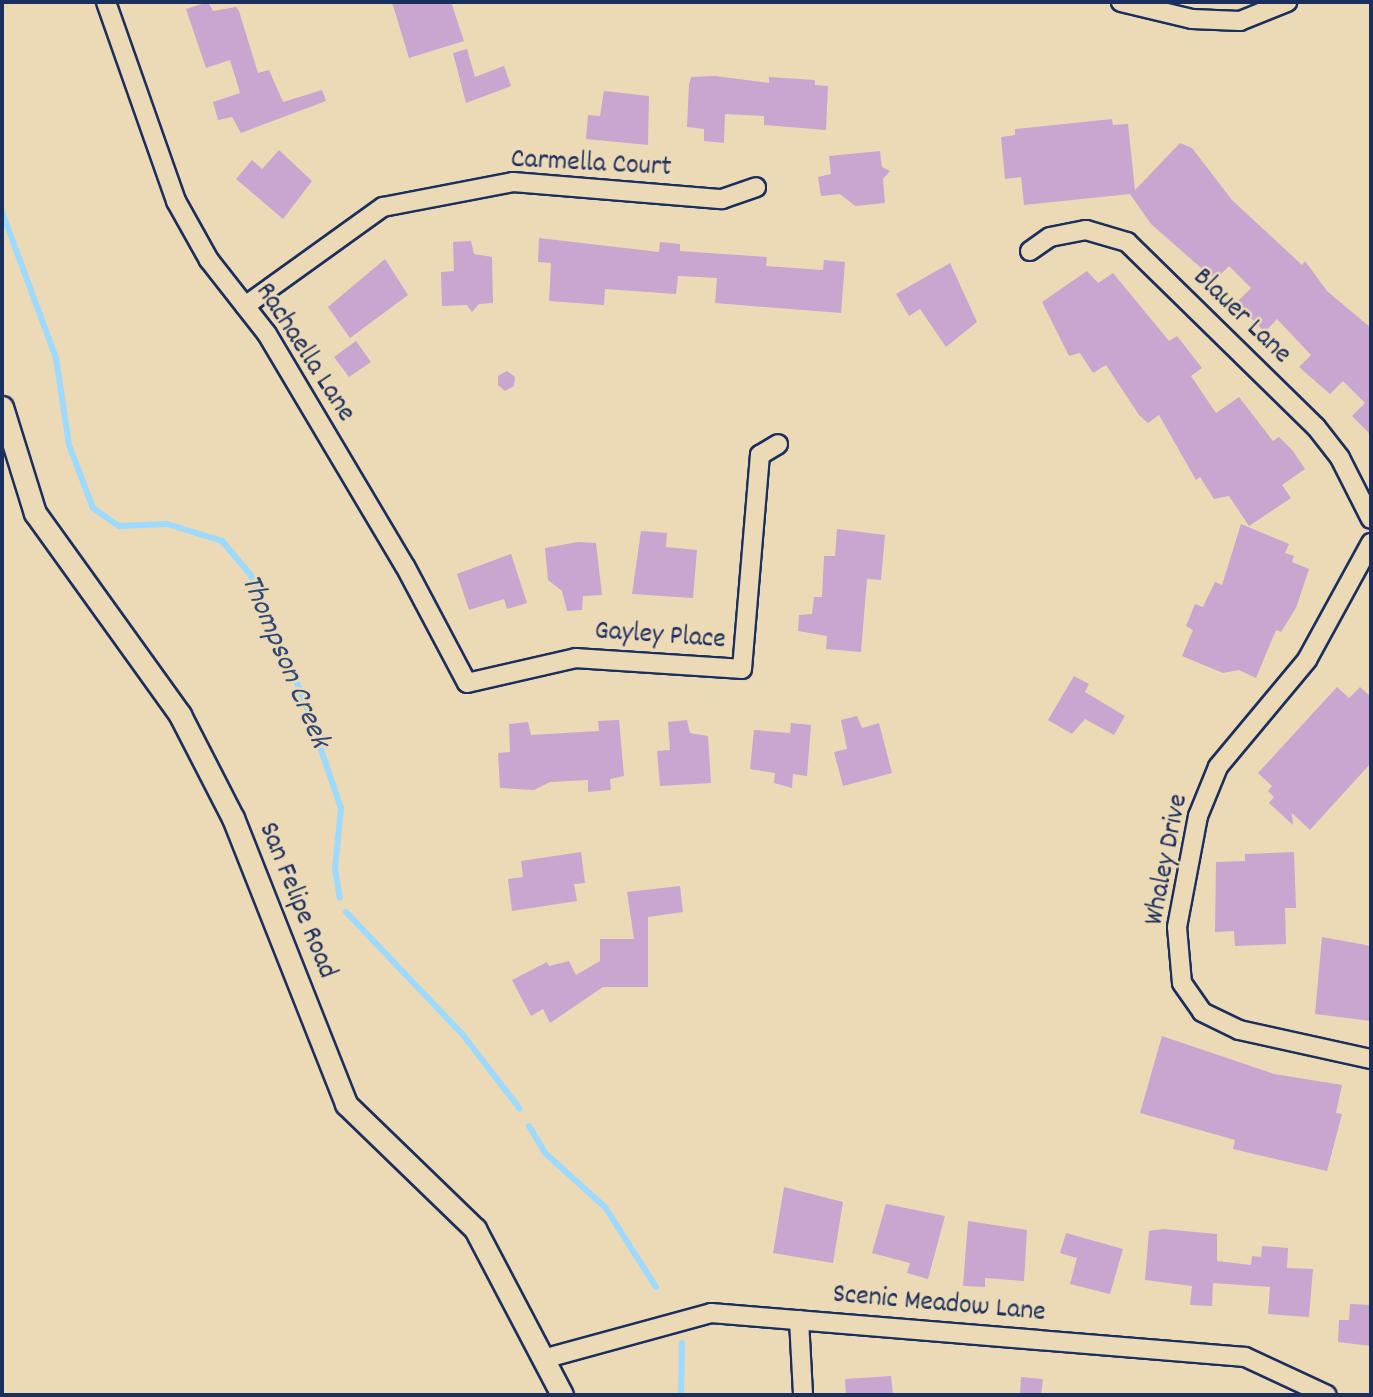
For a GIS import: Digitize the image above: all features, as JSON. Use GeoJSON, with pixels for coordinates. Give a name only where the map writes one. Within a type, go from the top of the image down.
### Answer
{"type":"FeatureCollection","features":[{"type":"Feature","properties":{"kind":"street","name":"Rachaella Lane"},"geometry":{"type":"LineString","coordinates":[[106,2],[176,201],[209,260],[267,334],[405,566],[467,683]]}},
{"type":"Feature","properties":{"kind":"street"},"geometry":{"type":"LineString","coordinates":[[1121,2],[1192,19],[1240,21],[1287,2]]}},
{"type":"Feature","properties":{"kind":"street","name":"Carmella Court"},"geometry":{"type":"LineString","coordinates":[[244,306],[383,207],[513,182],[722,199],[756,187]]}},
{"type":"Feature","properties":{"kind":"street","name":"Blauer Lane"},"geometry":{"type":"LineString","coordinates":[[1030,251],[1050,237],[1086,230],[1127,242],[1316,428],[1340,458],[1371,519]]}},
{"type":"Feature","properties":{"kind":"street","name":"San Felipe Road"},"geometry":{"type":"LineString","coordinates":[[2,407],[35,513],[180,715],[233,818],[346,1104],[475,1229],[562,1395]]}},
{"type":"Feature","properties":{"kind":"street","name":"Gayley Place"},"geometry":{"type":"LineString","coordinates":[[467,683],[576,658],[742,669],[760,455],[778,444]]}},
{"type":"Feature","properties":{"kind":"street","name":"Whaley Drive"},"geometry":{"type":"LineString","coordinates":[[1371,544],[1307,660],[1219,767],[1198,816],[1177,927],[1182,983],[1202,1012],[1240,1030],[1371,1059]]}},
{"type":"Feature","properties":{"kind":"street","name":"Scenic Meadow Lane"},"geometry":{"type":"LineString","coordinates":[[543,1359],[711,1313],[1245,1357],[1328,1395]]}},
{"type":"Feature","properties":{"kind":"street"},"geometry":{"type":"LineString","coordinates":[[799,1320],[803,1395]]}},
{"type":"Feature","properties":{"kind":"building"},"geometry":{"type":"Polygon","coordinates":[[[208,2],[213,11],[236,7],[239,11],[258,73],[269,70],[283,102],[322,90],[326,101],[241,133],[232,117],[218,120],[213,102],[240,93],[230,60],[206,68],[186,9],[208,2]]]}},
{"type":"Feature","properties":{"kind":"building"},"geometry":{"type":"Polygon","coordinates":[[[392,2],[451,2],[464,41],[409,58],[392,2]]]}},
{"type":"Feature","properties":{"kind":"building"},"geometry":{"type":"Polygon","coordinates":[[[467,49],[475,77],[504,66],[511,86],[466,103],[453,53],[467,49]]]}},
{"type":"Feature","properties":{"kind":"building"},"geometry":{"type":"Polygon","coordinates":[[[715,76],[769,83],[769,77],[815,80],[815,85],[828,86],[826,130],[764,125],[764,116],[725,114],[724,143],[704,141],[704,129],[687,127],[689,84],[691,77],[715,76]]]}},
{"type":"Feature","properties":{"kind":"building"},"geometry":{"type":"Polygon","coordinates":[[[604,91],[649,96],[648,145],[586,139],[588,115],[600,116],[604,91]]]}},
{"type":"Feature","properties":{"kind":"building"},"geometry":{"type":"Polygon","coordinates":[[[1112,119],[1113,125],[1128,124],[1135,190],[1180,143],[1192,148],[1232,200],[1302,265],[1305,261],[1327,291],[1371,328],[1371,435],[1352,416],[1365,403],[1343,381],[1330,394],[1299,367],[1311,355],[1277,319],[1265,332],[1250,317],[1238,301],[1251,288],[1229,266],[1216,279],[1151,224],[1130,194],[1024,205],[1021,177],[1005,179],[1001,137],[1015,135],[1015,129],[1112,119]]]}},
{"type":"Feature","properties":{"kind":"building"},"geometry":{"type":"Polygon","coordinates":[[[279,150],[312,181],[283,219],[236,179],[252,160],[262,169],[279,150]]]}},
{"type":"Feature","properties":{"kind":"building"},"geometry":{"type":"Polygon","coordinates":[[[880,151],[882,167],[890,171],[883,179],[885,203],[855,206],[840,194],[821,196],[818,177],[831,174],[829,156],[880,151]]]}},
{"type":"Feature","properties":{"kind":"building"},"geometry":{"type":"Polygon","coordinates":[[[539,238],[659,252],[660,242],[680,244],[680,251],[767,257],[766,266],[823,270],[824,260],[845,262],[841,313],[715,303],[717,278],[678,276],[676,294],[605,289],[604,305],[549,301],[551,263],[538,262],[539,238]]]}},
{"type":"Feature","properties":{"kind":"building"},"geometry":{"type":"Polygon","coordinates":[[[471,241],[474,254],[492,257],[493,303],[479,304],[472,312],[467,305],[442,306],[441,272],[454,271],[453,242],[471,241]]]}},
{"type":"Feature","properties":{"kind":"building"},"geometry":{"type":"Polygon","coordinates":[[[385,259],[408,295],[350,338],[328,307],[385,259]]]}},
{"type":"Feature","properties":{"kind":"building"},"geometry":{"type":"Polygon","coordinates":[[[950,263],[977,322],[946,347],[920,309],[909,316],[896,294],[950,263]]]}},
{"type":"Feature","properties":{"kind":"building"},"geometry":{"type":"Polygon","coordinates":[[[1087,271],[1098,283],[1113,273],[1169,341],[1177,336],[1202,368],[1191,376],[1216,413],[1239,397],[1273,441],[1279,437],[1293,451],[1305,469],[1282,485],[1291,498],[1249,526],[1229,496],[1214,499],[1200,477],[1196,480],[1159,415],[1148,423],[1139,415],[1106,365],[1093,373],[1080,353],[1069,356],[1042,302],[1087,271]]]}},
{"type":"Feature","properties":{"kind":"building"},"geometry":{"type":"Polygon","coordinates":[[[356,341],[371,362],[349,377],[334,357],[356,341]]]}},
{"type":"Feature","properties":{"kind":"building"},"geometry":{"type":"Polygon","coordinates":[[[507,371],[515,377],[514,386],[505,391],[498,385],[498,376],[507,371]]]}},
{"type":"Feature","properties":{"kind":"building"},"geometry":{"type":"Polygon","coordinates":[[[1241,524],[1289,544],[1285,553],[1294,556],[1292,562],[1309,569],[1296,608],[1281,632],[1276,630],[1256,678],[1239,670],[1223,673],[1182,656],[1193,630],[1186,626],[1195,604],[1203,607],[1215,582],[1222,585],[1241,524]]]}},
{"type":"Feature","properties":{"kind":"building"},"geometry":{"type":"Polygon","coordinates":[[[837,529],[885,535],[881,580],[867,579],[861,652],[826,649],[827,636],[798,631],[799,615],[812,614],[814,597],[822,597],[824,556],[835,556],[837,529]]]}},
{"type":"Feature","properties":{"kind":"building"},"geometry":{"type":"Polygon","coordinates":[[[641,531],[667,533],[666,547],[697,550],[693,598],[632,594],[641,531]]]}},
{"type":"Feature","properties":{"kind":"building"},"geometry":{"type":"Polygon","coordinates":[[[578,542],[596,543],[602,595],[583,596],[582,610],[567,611],[562,591],[548,580],[545,548],[578,542]]]}},
{"type":"Feature","properties":{"kind":"building"},"geometry":{"type":"Polygon","coordinates":[[[511,554],[527,603],[507,609],[504,599],[469,610],[457,574],[511,554]]]}},
{"type":"Feature","properties":{"kind":"building"},"geometry":{"type":"Polygon","coordinates":[[[1074,676],[1089,684],[1085,692],[1125,716],[1114,735],[1085,719],[1072,734],[1048,720],[1074,676]]]}},
{"type":"Feature","properties":{"kind":"building"},"geometry":{"type":"Polygon","coordinates":[[[1337,687],[1349,698],[1360,687],[1371,697],[1371,763],[1310,830],[1292,813],[1293,825],[1269,803],[1274,797],[1268,791],[1272,786],[1258,773],[1337,687]]]}},
{"type":"Feature","properties":{"kind":"building"},"geometry":{"type":"Polygon","coordinates":[[[857,716],[862,728],[879,723],[892,773],[843,786],[834,752],[847,749],[841,720],[857,716]]]}},
{"type":"Feature","properties":{"kind":"building"},"geometry":{"type":"Polygon","coordinates":[[[619,720],[624,776],[610,779],[611,790],[588,792],[588,780],[550,782],[534,790],[500,788],[498,753],[510,752],[509,724],[528,722],[531,735],[599,731],[598,721],[619,720]]]}},
{"type":"Feature","properties":{"kind":"building"},"geometry":{"type":"Polygon","coordinates":[[[687,720],[690,733],[708,736],[711,783],[660,786],[657,751],[670,750],[668,722],[687,720]]]}},
{"type":"Feature","properties":{"kind":"building"},"geometry":{"type":"Polygon","coordinates":[[[791,723],[811,725],[807,776],[793,774],[792,788],[774,783],[775,773],[750,769],[754,730],[790,733],[791,723]]]}},
{"type":"Feature","properties":{"kind":"building"},"geometry":{"type":"Polygon","coordinates":[[[581,852],[585,883],[574,884],[577,901],[512,911],[508,879],[523,877],[521,861],[581,852]]]}},
{"type":"Feature","properties":{"kind":"building"},"geometry":{"type":"Polygon","coordinates":[[[1294,852],[1296,908],[1285,908],[1286,944],[1235,946],[1234,931],[1215,932],[1216,862],[1245,861],[1245,854],[1294,852]]]}},
{"type":"Feature","properties":{"kind":"building"},"geometry":{"type":"Polygon","coordinates":[[[680,886],[683,912],[648,917],[648,987],[603,987],[550,1023],[543,1009],[531,1016],[512,980],[547,962],[549,966],[569,961],[576,975],[600,961],[600,939],[634,939],[627,892],[680,886]]]}},
{"type":"Feature","properties":{"kind":"building"},"geometry":{"type":"Polygon","coordinates":[[[1322,937],[1371,946],[1371,1021],[1315,1014],[1322,937]]]}},
{"type":"Feature","properties":{"kind":"building"},"geometry":{"type":"Polygon","coordinates":[[[1162,1036],[1274,1074],[1342,1085],[1336,1113],[1342,1114],[1327,1171],[1233,1149],[1235,1140],[1140,1113],[1162,1036]]]}},
{"type":"Feature","properties":{"kind":"building"},"geometry":{"type":"Polygon","coordinates":[[[784,1187],[843,1202],[833,1263],[773,1253],[784,1187]]]}},
{"type":"Feature","properties":{"kind":"building"},"geometry":{"type":"Polygon","coordinates":[[[886,1204],[945,1216],[928,1279],[907,1273],[910,1263],[872,1253],[886,1204]]]}},
{"type":"Feature","properties":{"kind":"building"},"geometry":{"type":"Polygon","coordinates":[[[968,1221],[1027,1230],[1024,1281],[985,1278],[985,1287],[963,1286],[968,1221]]]}},
{"type":"Feature","properties":{"kind":"building"},"geometry":{"type":"Polygon","coordinates":[[[1163,1229],[1217,1234],[1217,1261],[1251,1265],[1252,1256],[1261,1257],[1262,1246],[1288,1248],[1287,1268],[1313,1269],[1309,1317],[1268,1314],[1270,1287],[1213,1283],[1212,1306],[1190,1305],[1192,1286],[1145,1280],[1149,1231],[1163,1229]]]}},
{"type":"Feature","properties":{"kind":"building"},"geometry":{"type":"Polygon","coordinates":[[[1066,1233],[1123,1249],[1110,1294],[1070,1284],[1077,1258],[1060,1253],[1066,1233]]]}},
{"type":"Feature","properties":{"kind":"building"},"geometry":{"type":"Polygon","coordinates":[[[1350,1304],[1371,1305],[1371,1346],[1338,1342],[1339,1320],[1349,1320],[1350,1304]]]}},
{"type":"Feature","properties":{"kind":"building"},"geometry":{"type":"Polygon","coordinates":[[[891,1376],[893,1395],[846,1395],[845,1379],[891,1376]]]}},
{"type":"Feature","properties":{"kind":"building"},"geometry":{"type":"Polygon","coordinates":[[[1021,1377],[1043,1379],[1041,1395],[1020,1395],[1021,1377]]]}},
{"type":"Feature","properties":{"kind":"waterway","name":"Thompson Creek"},"geometry":{"type":"LineString","coordinates":[[2,212],[56,358],[69,445],[93,508],[119,526],[167,524],[222,541],[250,574],[303,697],[341,808],[335,868],[340,898]]}},
{"type":"Feature","properties":{"kind":"waterway","name":"Thompson Creek"},"geometry":{"type":"LineString","coordinates":[[346,912],[463,1035],[520,1109]]}},
{"type":"Feature","properties":{"kind":"waterway","name":"Thompson Creek"},"geometry":{"type":"LineString","coordinates":[[529,1126],[545,1153],[605,1207],[656,1287]]}},
{"type":"Feature","properties":{"kind":"waterway","name":"Thompson Creek"},"geometry":{"type":"LineString","coordinates":[[681,1395],[682,1343]]}}]}
